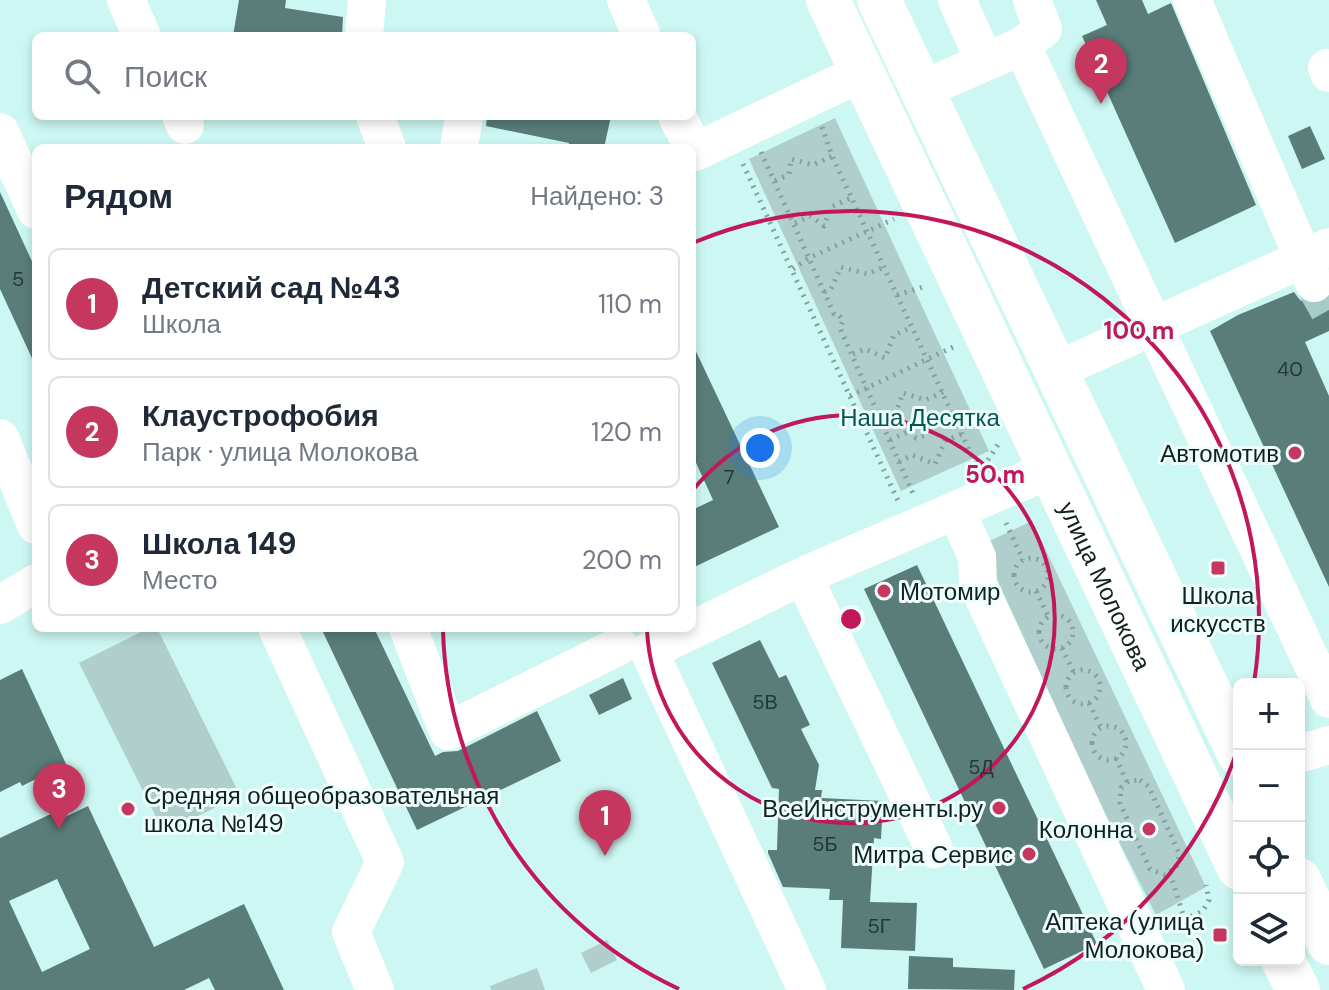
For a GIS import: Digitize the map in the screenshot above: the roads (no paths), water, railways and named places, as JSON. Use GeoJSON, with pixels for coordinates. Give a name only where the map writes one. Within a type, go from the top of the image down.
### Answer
{"type":"FeatureCollection","features":[{"type":"Feature","properties":{"kind":"main road","name":"улица Молокова"},"geometry":{"type":"LineString","coordinates":[[828,0],[1233,855]]}},
{"type":"Feature","properties":{"kind":"main road","name":"улица Молокова"},"geometry":{"type":"LineString","coordinates":[[879,0],[1237,750]]}},
{"type":"Feature","properties":{"kind":"main road"},"geometry":{"type":"LineString","coordinates":[[1305,893],[1329,943]]}},
{"type":"Feature","properties":{"kind":"main road"},"geometry":{"type":"LineString","coordinates":[[1286,966],[1298,990]]}},
{"type":"Feature","properties":{"kind":"lane"},"geometry":{"type":"LineString","coordinates":[[364,32],[367,0]]}},
{"type":"Feature","properties":{"kind":"lane"},"geometry":{"type":"LineString","coordinates":[[626,0],[640,32]]}},
{"type":"Feature","properties":{"kind":"lane"},"geometry":{"type":"LineString","coordinates":[[957,0],[985,62]]}},
{"type":"Feature","properties":{"kind":"lane"},"geometry":{"type":"LineString","coordinates":[[921,90],[1022,46],[1043,29],[1032,0]]}},
{"type":"Feature","properties":{"kind":"lane"},"geometry":{"type":"LineString","coordinates":[[1055,371],[1153,326],[1316,263],[1192,0]]}},
{"type":"Feature","properties":{"kind":"lane"},"geometry":{"type":"LineString","coordinates":[[1022,46],[1329,699]]}},
{"type":"Feature","properties":{"kind":"lane"},"geometry":{"type":"LineString","coordinates":[[680,120],[703,148],[863,72]]}},
{"type":"Feature","properties":{"kind":"lane"},"geometry":{"type":"LineString","coordinates":[[376,120],[386,144]]}},
{"type":"Feature","properties":{"kind":"lane"},"geometry":{"type":"LineString","coordinates":[[460,144],[463,120]]}},
{"type":"Feature","properties":{"kind":"lane"},"geometry":{"type":"LineString","coordinates":[[0,132],[32,201]]}},
{"type":"Feature","properties":{"kind":"lane"},"geometry":{"type":"LineString","coordinates":[[0,438],[32,515]]}},
{"type":"Feature","properties":{"kind":"lane"},"geometry":{"type":"LineString","coordinates":[[696,616],[803,576],[1049,470]]}},
{"type":"Feature","properties":{"kind":"lane"},"geometry":{"type":"LineString","coordinates":[[956,510],[977,557],[978,585],[1166,990]]}},
{"type":"Feature","properties":{"kind":"lane"},"geometry":{"type":"LineString","coordinates":[[803,576],[934,849]]}},
{"type":"Feature","properties":{"kind":"lane"},"geometry":{"type":"LineString","coordinates":[[0,605],[32,585]]}},
{"type":"Feature","properties":{"kind":"lane"},"geometry":{"type":"LineString","coordinates":[[279,632],[385,862],[351,932],[375,990]]}},
{"type":"Feature","properties":{"kind":"lane"},"geometry":{"type":"LineString","coordinates":[[410,632],[448,731],[626,642],[653,632]]}},
{"type":"Feature","properties":{"kind":"lane"},"geometry":{"type":"LineString","coordinates":[[626,642],[807,990]]}},
{"type":"Feature","properties":{"kind":"lane"},"geometry":{"type":"LineString","coordinates":[[1305,752],[1329,745]]}},
{"type":"Feature","properties":{"kind":"tunnel"},"geometry":{"type":"LineString","coordinates":[[1314,283],[1329,310]]}},
{"type":"Feature","properties":{"kind":"place","name":"Клаустрофобия"},"geometry":{"type":"Point","coordinates":[1101,104]}},
{"type":"Feature","properties":{"kind":"place","name":"Автомотив"},"geometry":{"type":"Point","coordinates":[1295,453]}},
{"type":"Feature","properties":{"kind":"place","name":"Школа искусств"},"geometry":{"type":"Point","coordinates":[1218,568]}},
{"type":"Feature","properties":{"kind":"place","name":"Мотомир"},"geometry":{"type":"Point","coordinates":[884,591]}},
{"type":"Feature","properties":{"kind":"place","name":"ВсеИнструменты.ру"},"geometry":{"type":"Point","coordinates":[999,808]}},
{"type":"Feature","properties":{"kind":"place","name":"Средняя общеобразовательная школа №149"},"geometry":{"type":"Point","coordinates":[128,809]}},
{"type":"Feature","properties":{"kind":"place","name":"Школа 149"},"geometry":{"type":"Point","coordinates":[59,829]}},
{"type":"Feature","properties":{"kind":"place","name":"Колонна"},"geometry":{"type":"Point","coordinates":[1149,829]}},
{"type":"Feature","properties":{"kind":"place","name":"Митра Сервис"},"geometry":{"type":"Point","coordinates":[1029,854]}},
{"type":"Feature","properties":{"kind":"place","name":"Детский сад №43"},"geometry":{"type":"Point","coordinates":[605,856]}},
{"type":"Feature","properties":{"kind":"place","name":"Аптека (улица Молокова)"},"geometry":{"type":"Point","coordinates":[1220,935]}},
{"type":"Feature","properties":{"kind":"park label","name":"Наша Десятка"},"geometry":{"type":"Point","coordinates":[920,417]}}]}
